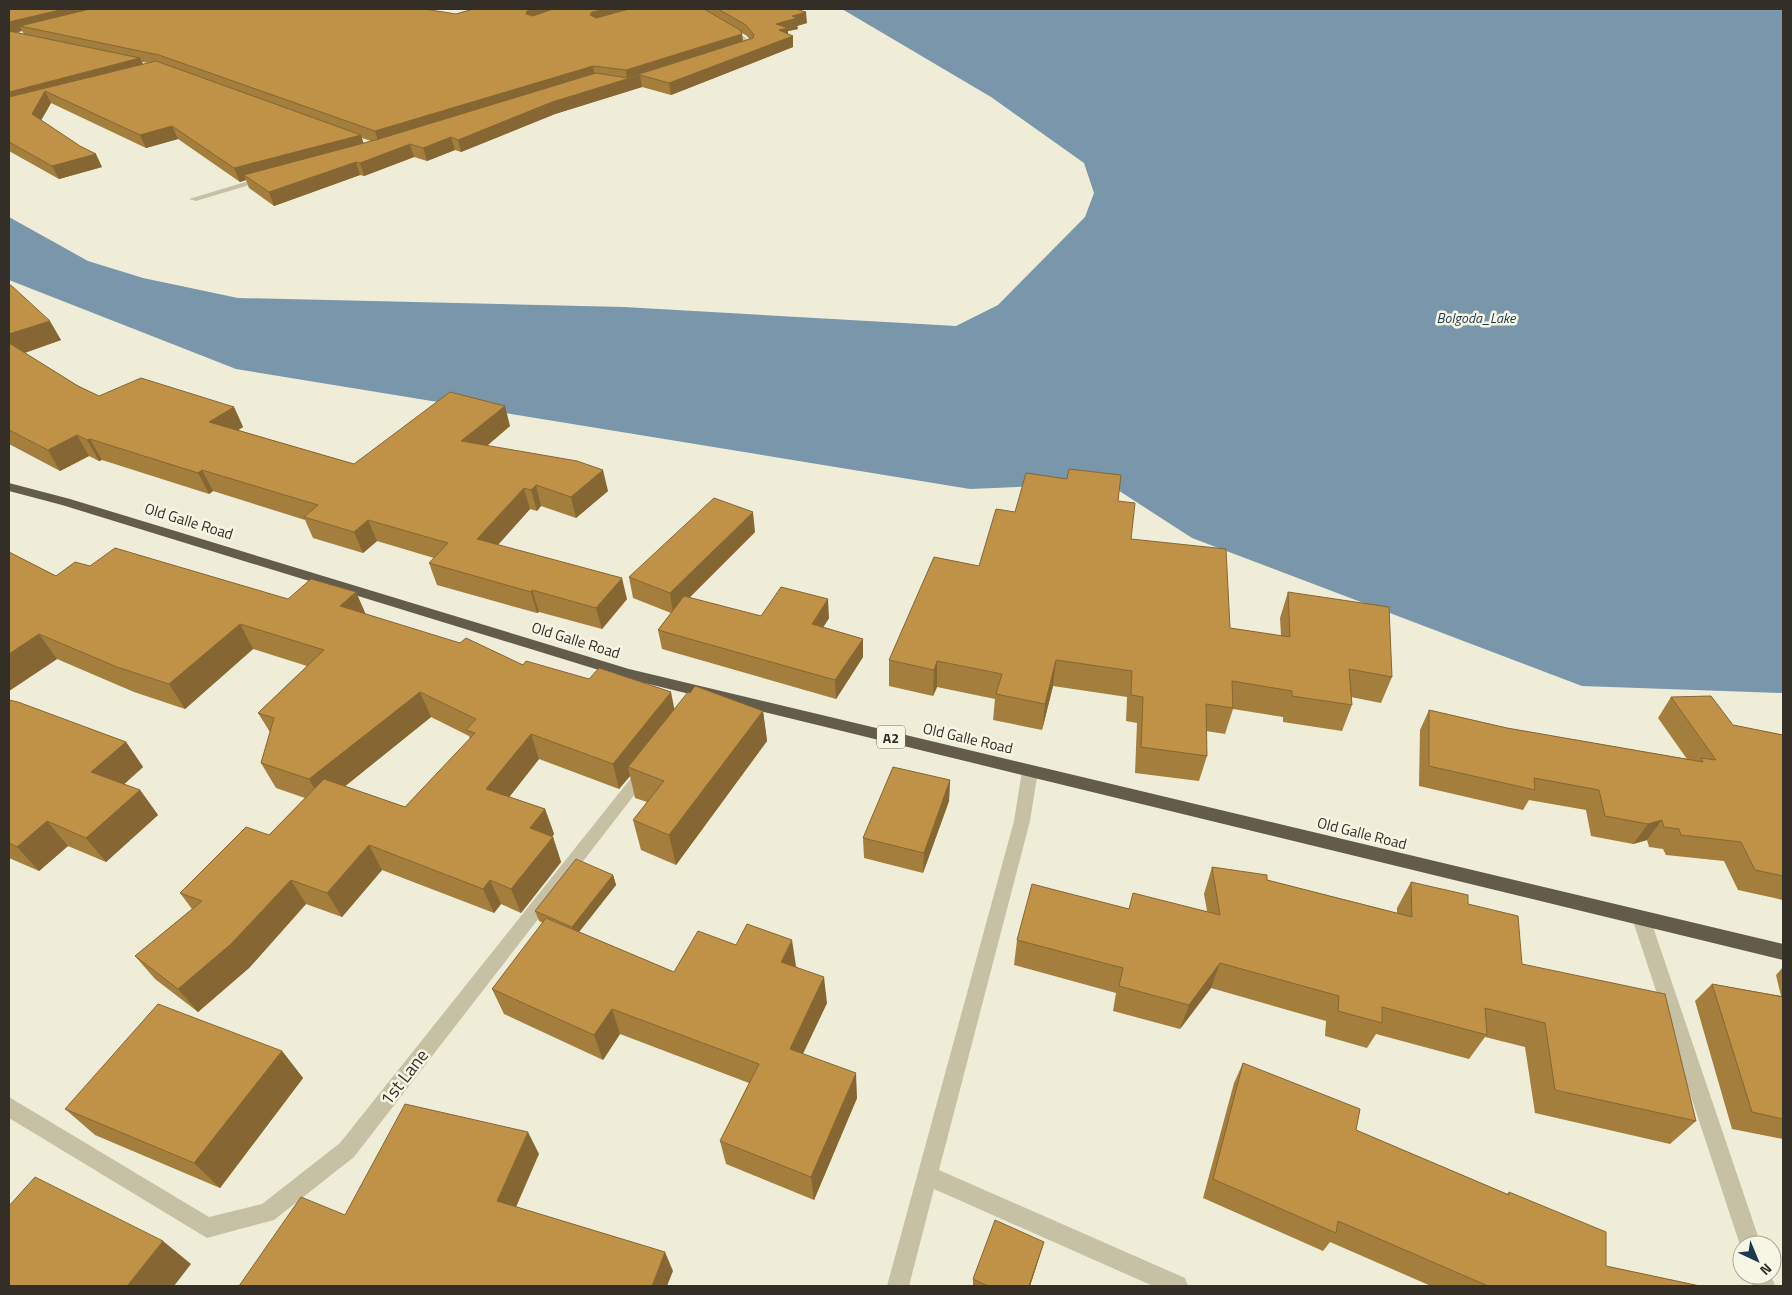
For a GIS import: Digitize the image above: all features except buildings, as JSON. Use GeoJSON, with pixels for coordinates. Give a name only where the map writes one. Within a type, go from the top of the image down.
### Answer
{"type":"FeatureCollection","features":[{"type":"Feature","properties":{"kind":"highway","name":"Old Galle Road"},"geometry":{"type":"LineString","coordinates":[[9,487],[66,502],[628,674],[1783,952]]}},
{"type":"Feature","properties":{"kind":"street"},"geometry":{"type":"LineString","coordinates":[[694,9],[744,38],[750,47],[732,53]]}},
{"type":"Feature","properties":{"kind":"street"},"geometry":{"type":"LineString","coordinates":[[193,199],[277,176]]}},
{"type":"Feature","properties":{"kind":"street"},"geometry":{"type":"LineString","coordinates":[[694,708],[706,693]]}},
{"type":"Feature","properties":{"kind":"street","name":"1st Lane"},"geometry":{"type":"LineString","coordinates":[[9,1107],[207,1228],[267,1213],[347,1150],[658,755]]}},
{"type":"Feature","properties":{"kind":"street"},"geometry":{"type":"LineString","coordinates":[[898,1286],[1022,821],[1030,771]]}},
{"type":"Feature","properties":{"kind":"street"},"geometry":{"type":"LineString","coordinates":[[1641,918],[1747,1235]]}},
{"type":"Feature","properties":{"kind":"street"},"geometry":{"type":"LineString","coordinates":[[928,1175],[1177,1286]]}},
{"type":"Feature","properties":{"kind":"water","name":"Bolgoda_Lake"},"geometry":{"type":"Polygon","coordinates":[[[842,9],[1783,9],[1783,693],[1582,686],[1192,538],[1107,483],[970,489],[236,369],[9,280],[9,217],[88,261],[143,278],[238,298],[624,307],[956,326],[998,305],[1085,217],[1094,193],[1084,163],[991,97],[842,9]]]}}]}
